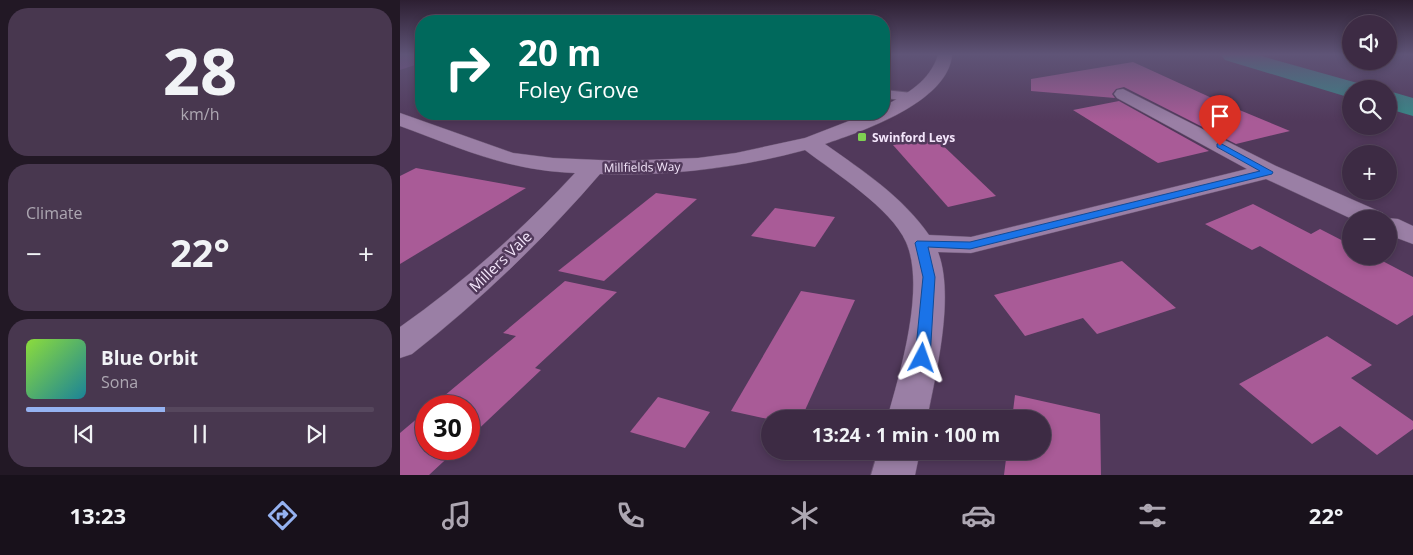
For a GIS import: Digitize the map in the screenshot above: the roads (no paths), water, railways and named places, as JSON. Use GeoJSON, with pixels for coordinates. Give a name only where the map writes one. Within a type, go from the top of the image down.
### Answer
{"type":"FeatureCollection","features":[{"type":"Feature","properties":{"kind":"street","name":"Millfields Way"},"geometry":{"type":"LineString","coordinates":[[890,110],[912,97],[935,77]]}},
{"type":"Feature","properties":{"kind":"street"},"geometry":{"type":"LineString","coordinates":[[1123,94],[1268,172],[1354,210]]}},
{"type":"Feature","properties":{"kind":"street"},"geometry":{"type":"LineString","coordinates":[[400,118],[415,111]]}},
{"type":"Feature","properties":{"kind":"street","name":"Millfields Way"},"geometry":{"type":"LineString","coordinates":[[400,118],[504,157],[546,165],[593,168],[679,166],[726,160],[809,143],[871,120]]}},
{"type":"Feature","properties":{"kind":"street"},"geometry":{"type":"LineString","coordinates":[[809,143],[867,186],[903,218],[921,243],[929,277],[922,358],[909,410]]}},
{"type":"Feature","properties":{"kind":"street","name":"Millers Vale"},"geometry":{"type":"LineString","coordinates":[[400,345],[440,316],[471,290],[593,168]]}},
{"type":"Feature","properties":{"kind":"street"},"geometry":{"type":"LineString","coordinates":[[921,243],[970,245],[1268,172]]}},
{"type":"Feature","properties":{"kind":"street"},"geometry":{"type":"LineString","coordinates":[[1397,229],[1413,236]]}},
{"type":"Feature","properties":{"kind":"street"},"geometry":{"type":"LineString","coordinates":[[893,475],[897,460]]}},
{"type":"Feature","properties":{"kind":"lane"},"geometry":{"type":"LineString","coordinates":[[890,95],[912,97]]}},
{"type":"Feature","properties":{"kind":"waterway"},"geometry":{"type":"LineString","coordinates":[[1308,77],[1342,87]]}},
{"type":"Feature","properties":{"kind":"waterway"},"geometry":{"type":"LineString","coordinates":[[1397,102],[1413,107]]}},
{"type":"Feature","properties":{"kind":"place","name":"Swinford Leys"},"geometry":{"type":"Point","coordinates":[862,137]}}]}
